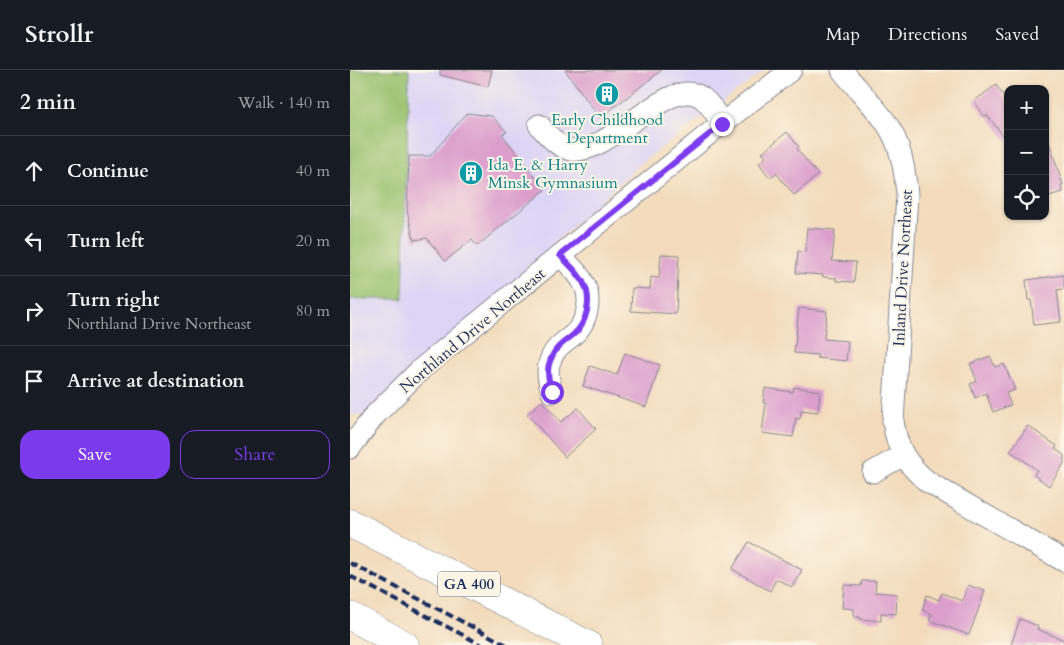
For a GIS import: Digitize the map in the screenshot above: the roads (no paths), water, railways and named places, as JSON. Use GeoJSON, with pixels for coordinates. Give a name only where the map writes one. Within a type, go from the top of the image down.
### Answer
{"type":"FeatureCollection","features":[{"type":"Feature","properties":{"kind":"highway","name":"GA 400"},"geometry":{"type":"LineString","coordinates":[[350,523],[588,645]]}},
{"type":"Feature","properties":{"kind":"highway"},"geometry":{"type":"LineString","coordinates":[[350,616],[397,641]]}},
{"type":"Feature","properties":{"kind":"street","name":"Northland Drive Northeast"},"geometry":{"type":"LineString","coordinates":[[350,448],[375,415],[421,369],[791,70]]}},
{"type":"Feature","properties":{"kind":"street","name":"Inland Drive Northeast"},"geometry":{"type":"LineString","coordinates":[[842,70],[887,124],[901,154],[906,173],[907,194],[894,421],[896,439],[903,455],[914,471],[928,482],[1064,561]]}},
{"type":"Feature","properties":{"kind":"street"},"geometry":{"type":"LineString","coordinates":[[539,126],[557,144],[572,150],[590,149],[654,106],[672,97],[689,93],[700,96],[710,105],[722,124]]}},
{"type":"Feature","properties":{"kind":"street"},"geometry":{"type":"LineString","coordinates":[[552,392],[548,377],[549,362],[559,345],[573,335],[580,327],[588,304],[587,292],[583,282],[560,255]]}},
{"type":"Feature","properties":{"kind":"street"},"geometry":{"type":"LineString","coordinates":[[873,472],[903,455]]}},
{"type":"Feature","properties":{"kind":"railway"},"geometry":{"type":"LineString","coordinates":[[350,563],[507,645]]}},
{"type":"Feature","properties":{"kind":"railway"},"geometry":{"type":"LineString","coordinates":[[350,576],[482,645]]}},
{"type":"Feature","properties":{"kind":"place","name":"Early Childhood Department"},"geometry":{"type":"Point","coordinates":[607,94]}},
{"type":"Feature","properties":{"kind":"place","name":"Ida E. & Harry Minsk Gymnasium"},"geometry":{"type":"Point","coordinates":[471,173]}}]}
